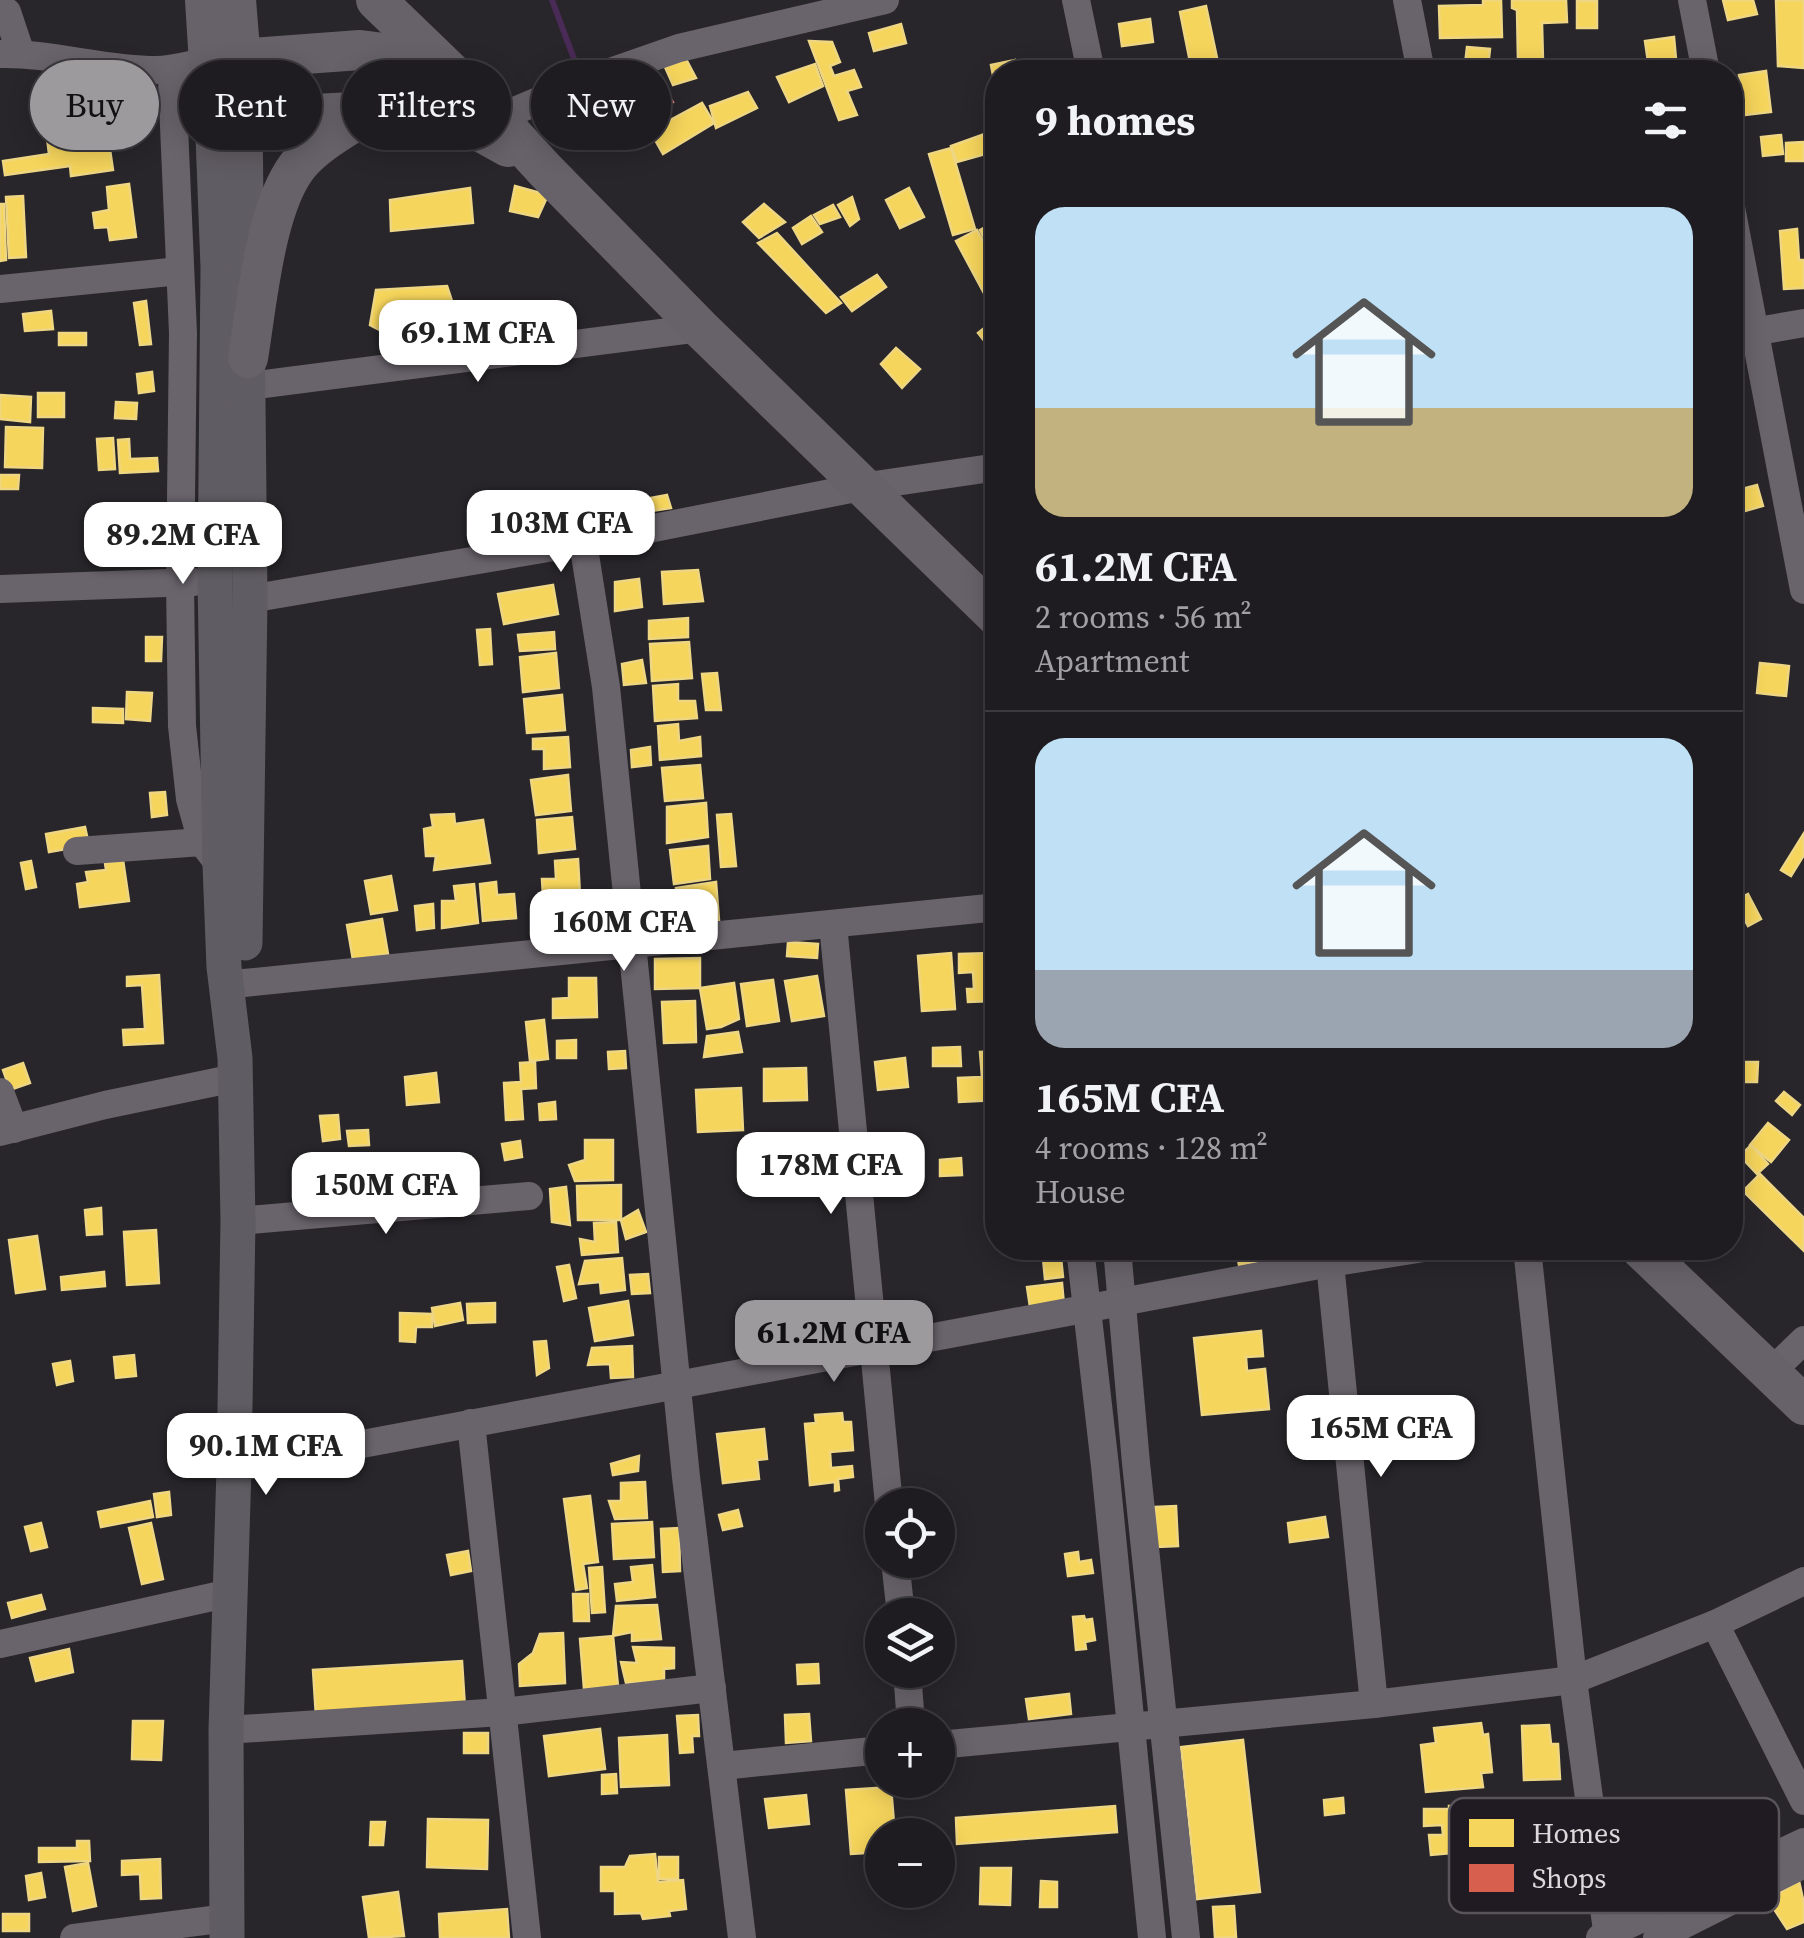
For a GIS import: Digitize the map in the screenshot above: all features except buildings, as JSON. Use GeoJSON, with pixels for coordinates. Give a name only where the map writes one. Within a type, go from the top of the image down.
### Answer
{"type":"FeatureCollection","features":[{"type":"Feature","properties":{"kind":"highway"},"geometry":{"type":"LineString","coordinates":[[205,0],[225,60]]}},
{"type":"Feature","properties":{"kind":"highway"},"geometry":{"type":"LineString","coordinates":[[225,60],[236,0]]}},
{"type":"Feature","properties":{"kind":"highway"},"geometry":{"type":"LineString","coordinates":[[376,0],[437,60]]}},
{"type":"Feature","properties":{"kind":"highway"},"geometry":{"type":"LineString","coordinates":[[225,60],[317,51],[384,51],[417,60]]}},
{"type":"Feature","properties":{"kind":"highway"},"geometry":{"type":"LineString","coordinates":[[248,372],[274,214],[296,168],[342,130]]}},
{"type":"Feature","properties":{"kind":"highway"},"geometry":{"type":"LineString","coordinates":[[511,132],[700,328],[985,606]]}},
{"type":"Feature","properties":{"kind":"highway"},"geometry":{"type":"LineString","coordinates":[[511,150],[545,170]]}},
{"type":"Feature","properties":{"kind":"highway"},"geometry":{"type":"LineString","coordinates":[[1653,1260],[1804,1404]]}},
{"type":"Feature","properties":{"kind":"main road"},"geometry":{"type":"LineString","coordinates":[[225,150],[218,267],[211,853],[235,1068],[238,1221],[226,1730],[227,1928]]}},
{"type":"Feature","properties":{"kind":"main road"},"geometry":{"type":"LineString","coordinates":[[231,150],[248,372],[250,599],[244,983],[235,1068]]}},
{"type":"Feature","properties":{"kind":"street"},"geometry":{"type":"LineString","coordinates":[[511,113],[679,48],[885,0]]}},
{"type":"Feature","properties":{"kind":"street"},"geometry":{"type":"LineString","coordinates":[[1076,0],[1088,60]]}},
{"type":"Feature","properties":{"kind":"street"},"geometry":{"type":"LineString","coordinates":[[1407,0],[1418,60]]}},
{"type":"Feature","properties":{"kind":"street"},"geometry":{"type":"LineString","coordinates":[[1692,0],[1704,60]]}},
{"type":"Feature","properties":{"kind":"street"},"geometry":{"type":"LineString","coordinates":[[0,9],[7,12],[10,54],[165,75],[179,83]]}},
{"type":"Feature","properties":{"kind":"street"},"geometry":{"type":"LineString","coordinates":[[165,75],[179,72]]}},
{"type":"Feature","properties":{"kind":"street"},"geometry":{"type":"LineString","coordinates":[[77,850],[211,853],[190,798],[182,726],[183,333],[165,75]]}},
{"type":"Feature","properties":{"kind":"street"},"geometry":{"type":"LineString","coordinates":[[0,289],[180,271]]}},
{"type":"Feature","properties":{"kind":"street"},"geometry":{"type":"LineString","coordinates":[[1743,334],[1804,323]]}},
{"type":"Feature","properties":{"kind":"street"},"geometry":{"type":"LineString","coordinates":[[248,372],[700,328]]}},
{"type":"Feature","properties":{"kind":"street"},"geometry":{"type":"LineString","coordinates":[[1743,338],[1804,590]]}},
{"type":"Feature","properties":{"kind":"street"},"geometry":{"type":"LineString","coordinates":[[250,599],[583,542],[861,487],[985,469]]}},
{"type":"Feature","properties":{"kind":"street"},"geometry":{"type":"LineString","coordinates":[[583,542],[606,687],[686,1477],[742,1938]]}},
{"type":"Feature","properties":{"kind":"street"},"geometry":{"type":"LineString","coordinates":[[0,588],[216,581]]}},
{"type":"Feature","properties":{"kind":"street"},"geometry":{"type":"LineString","coordinates":[[244,983],[985,907]]}},
{"type":"Feature","properties":{"kind":"street"},"geometry":{"type":"LineString","coordinates":[[832,924],[887,1488]]}},
{"type":"Feature","properties":{"kind":"street"},"geometry":{"type":"LineString","coordinates":[[0,1092],[7,1130],[235,1068]]}},
{"type":"Feature","properties":{"kind":"street"},"geometry":{"type":"LineString","coordinates":[[238,1221],[529,1196]]}},
{"type":"Feature","properties":{"kind":"street"},"geometry":{"type":"LineString","coordinates":[[1081,1260],[1152,1938]]}},
{"type":"Feature","properties":{"kind":"street"},"geometry":{"type":"LineString","coordinates":[[1118,1260],[1186,1938]]}},
{"type":"Feature","properties":{"kind":"street"},"geometry":{"type":"LineString","coordinates":[[234,1468],[1343,1260]]}},
{"type":"Feature","properties":{"kind":"street"},"geometry":{"type":"LineString","coordinates":[[1529,1260],[1588,1798]]}},
{"type":"Feature","properties":{"kind":"street"},"geometry":{"type":"LineString","coordinates":[[1330,1262],[1374,1704]]}},
{"type":"Feature","properties":{"kind":"street"},"geometry":{"type":"LineString","coordinates":[[1770,1372],[1804,1340]]}},
{"type":"Feature","properties":{"kind":"street"},"geometry":{"type":"LineString","coordinates":[[471,1424],[527,1938]]}},
{"type":"Feature","properties":{"kind":"street"},"geometry":{"type":"LineString","coordinates":[[955,1743],[1374,1704],[1573,1680],[1715,1624],[1804,1581]]}},
{"type":"Feature","properties":{"kind":"street"},"geometry":{"type":"LineString","coordinates":[[0,1644],[230,1593]]}},
{"type":"Feature","properties":{"kind":"street"},"geometry":{"type":"LineString","coordinates":[[1715,1624],[1804,1801]]}},
{"type":"Feature","properties":{"kind":"street"},"geometry":{"type":"LineString","coordinates":[[226,1730],[502,1712],[712,1688]]}},
{"type":"Feature","properties":{"kind":"street"},"geometry":{"type":"LineString","coordinates":[[722,1766],[865,1752]]}},
{"type":"Feature","properties":{"kind":"street"},"geometry":{"type":"LineString","coordinates":[[1779,1854],[1804,1842]]}},
{"type":"Feature","properties":{"kind":"street"},"geometry":{"type":"LineString","coordinates":[[1779,1877],[1804,1864]]}},
{"type":"Feature","properties":{"kind":"street"},"geometry":{"type":"LineString","coordinates":[[1605,1937],[1655,1913]]}},
{"type":"Feature","properties":{"kind":"street"},"geometry":{"type":"LineString","coordinates":[[1658,1938],[1707,1913]]}},
{"type":"Feature","properties":{"kind":"street"},"geometry":{"type":"LineString","coordinates":[[74,1938],[227,1928]]}},
{"type":"Feature","properties":{"kind":"waterway"},"geometry":{"type":"LineString","coordinates":[[552,0],[574,60]]}}]}
